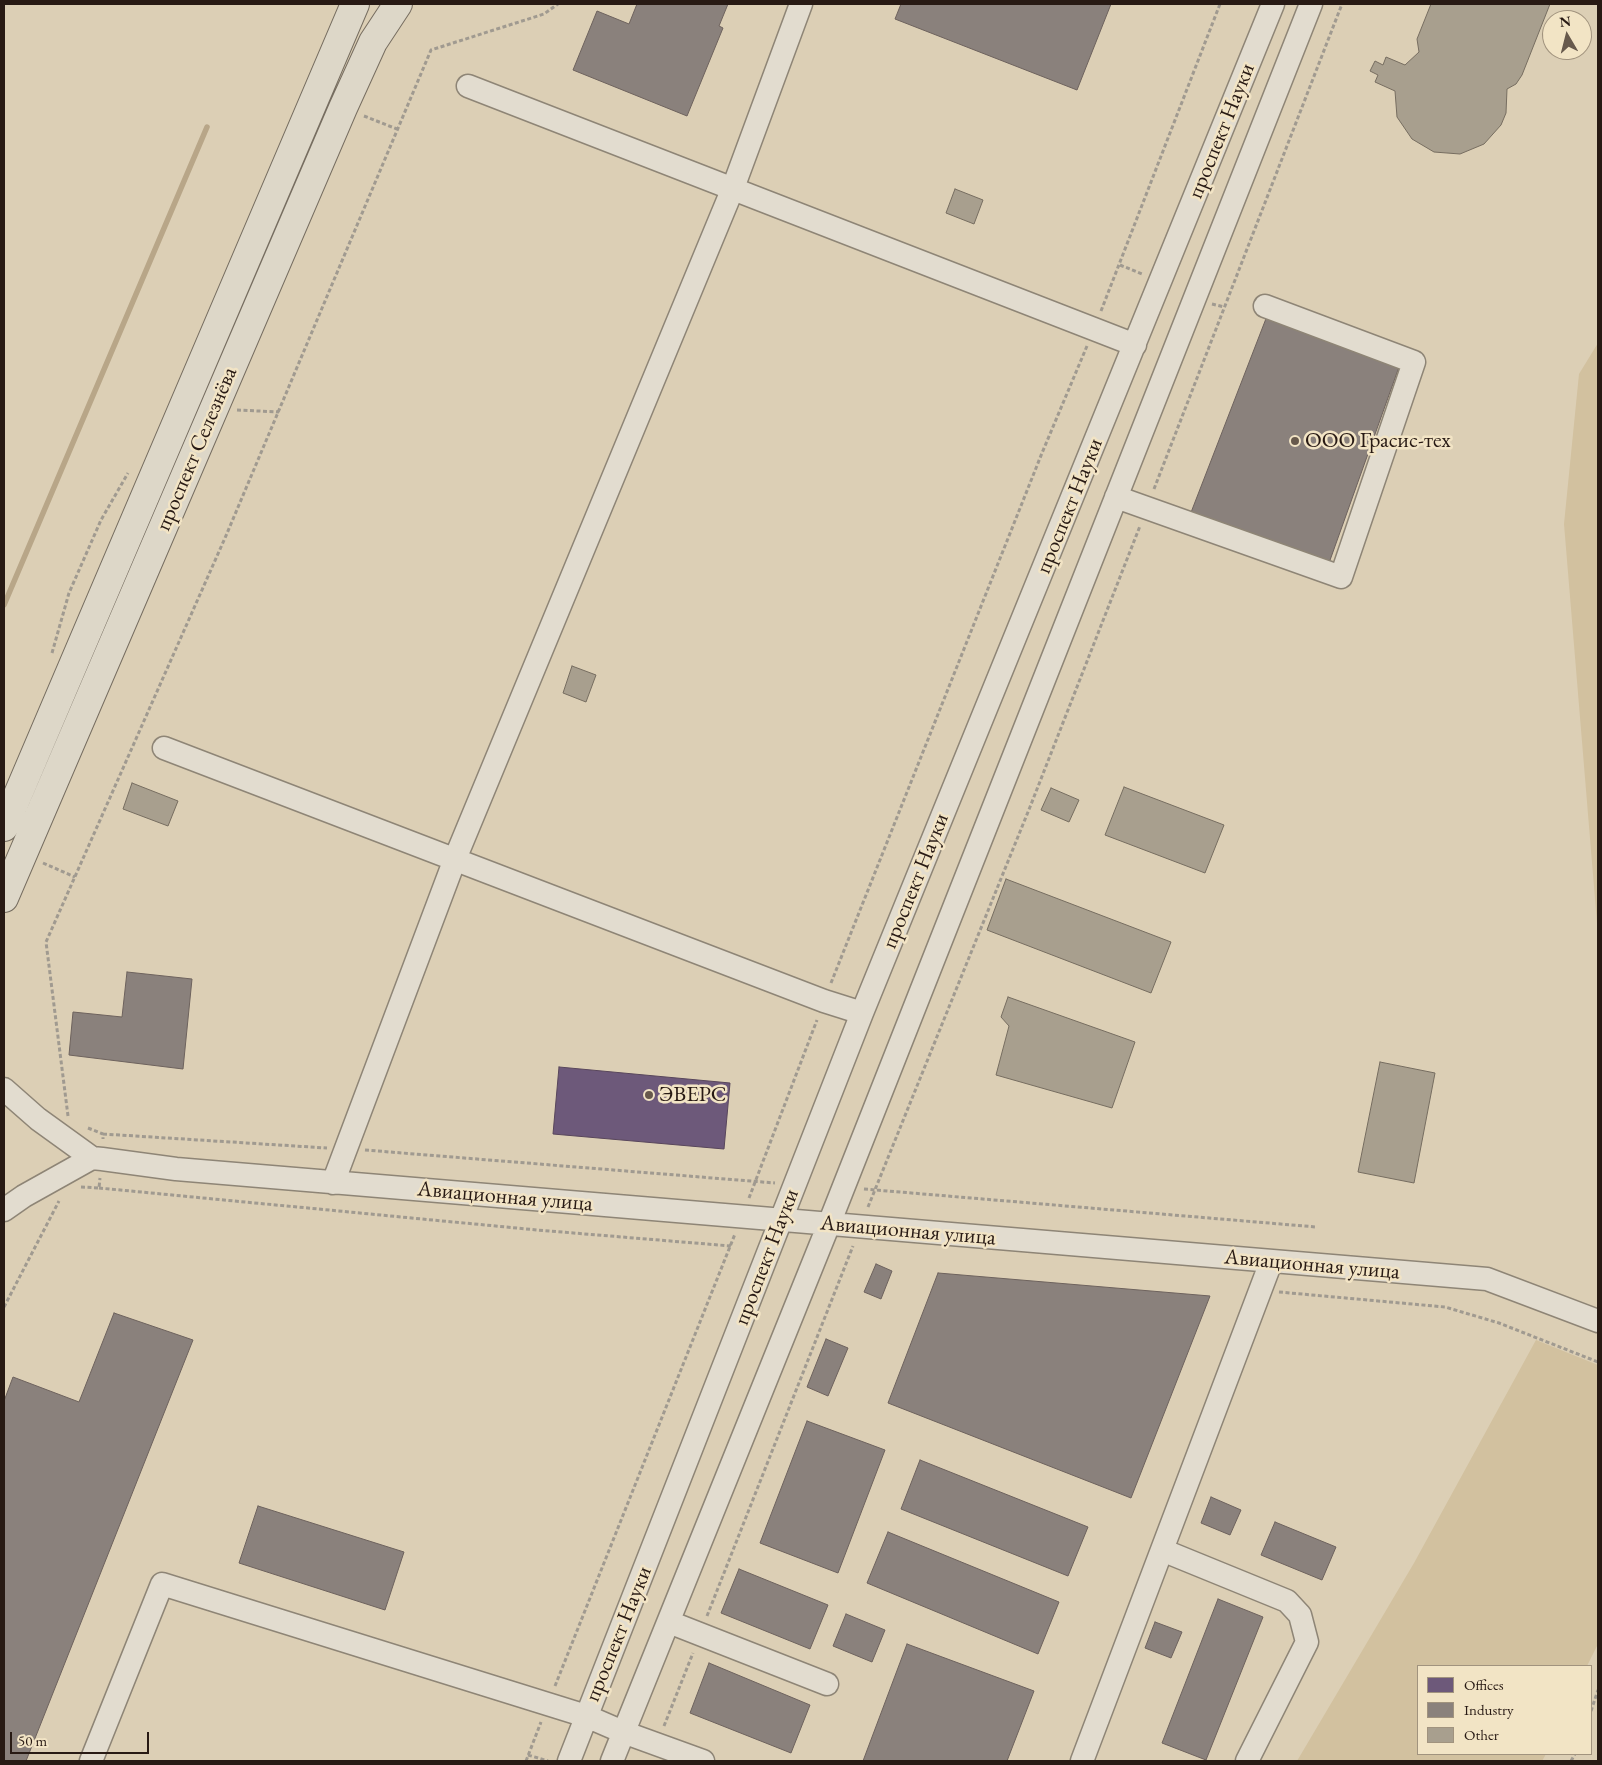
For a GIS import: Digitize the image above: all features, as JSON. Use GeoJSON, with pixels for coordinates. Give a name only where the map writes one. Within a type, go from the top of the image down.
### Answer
{"type":"FeatureCollection","features":[{"type":"Feature","properties":{"kind":"main road","name":"проспект Селезнёва"},"geometry":{"type":"LineString","coordinates":[[4,827],[355,4]]}},
{"type":"Feature","properties":{"kind":"main road","name":"проспект Селезнёва"},"geometry":{"type":"LineString","coordinates":[[4,898],[343,108],[373,42],[398,4]]}},
{"type":"Feature","properties":{"kind":"street"},"geometry":{"type":"LineString","coordinates":[[333,1183],[455,858],[733,188],[801,4]]}},
{"type":"Feature","properties":{"kind":"street","name":"проспект Науки"},"geometry":{"type":"LineString","coordinates":[[569,1761],[862,1013],[1273,4]]}},
{"type":"Feature","properties":{"kind":"street","name":"проспект Науки"},"geometry":{"type":"LineString","coordinates":[[612,1761],[828,1224],[1311,4]]}},
{"type":"Feature","properties":{"kind":"street"},"geometry":{"type":"LineString","coordinates":[[468,86],[1135,345]]}},
{"type":"Feature","properties":{"kind":"street"},"geometry":{"type":"LineString","coordinates":[[1116,497],[1341,577],[1414,362],[1266,306]]}},
{"type":"Feature","properties":{"kind":"street"},"geometry":{"type":"LineString","coordinates":[[164,748],[824,1001],[862,1013]]}},
{"type":"Feature","properties":{"kind":"street"},"geometry":{"type":"LineString","coordinates":[[4,1089],[38,1119],[97,1158],[24,1196],[4,1210]]}},
{"type":"Feature","properties":{"kind":"street","name":"Авиационная улица"},"geometry":{"type":"LineString","coordinates":[[97,1158],[176,1169],[333,1183],[1487,1279],[1598,1320]]}},
{"type":"Feature","properties":{"kind":"street"},"geometry":{"type":"LineString","coordinates":[[1082,1761],[1271,1262]]}},
{"type":"Feature","properties":{"kind":"street"},"geometry":{"type":"LineString","coordinates":[[1162,1550],[1287,1601],[1300,1615],[1307,1642],[1247,1761]]}},
{"type":"Feature","properties":{"kind":"street"},"geometry":{"type":"LineString","coordinates":[[91,1761],[162,1584],[586,1716],[623,1732],[703,1761]]}},
{"type":"Feature","properties":{"kind":"street"},"geometry":{"type":"LineString","coordinates":[[669,1622],[827,1684]]}},
{"type":"Feature","properties":{"kind":"path"},"geometry":{"type":"LineString","coordinates":[[69,1122],[46,942],[225,538],[431,50],[544,14],[558,4]]}},
{"type":"Feature","properties":{"kind":"path"},"geometry":{"type":"LineString","coordinates":[[526,1761],[731,1246],[824,1001],[1038,462],[1094,328],[1220,4]]}},
{"type":"Feature","properties":{"kind":"path"},"geometry":{"type":"LineString","coordinates":[[656,1744],[860,1227],[1030,807],[1342,4]]}},
{"type":"Feature","properties":{"kind":"path"},"geometry":{"type":"LineString","coordinates":[[50,657],[69,593],[101,520],[131,469]]}},
{"type":"Feature","properties":{"kind":"path"},"geometry":{"type":"LineString","coordinates":[[86,1128],[103,1134],[346,1149],[796,1185]]}},
{"type":"Feature","properties":{"kind":"path"},"geometry":{"type":"LineString","coordinates":[[99,1188],[97,1158],[103,1134]]}},
{"type":"Feature","properties":{"kind":"path"},"geometry":{"type":"LineString","coordinates":[[75,1187],[731,1246]]}},
{"type":"Feature","properties":{"kind":"path"},"geometry":{"type":"LineString","coordinates":[[842,1187],[1316,1227]]}},
{"type":"Feature","properties":{"kind":"path"},"geometry":{"type":"LineString","coordinates":[[4,1307],[62,1195]]}},
{"type":"Feature","properties":{"kind":"path"},"geometry":{"type":"LineString","coordinates":[[1260,1290],[1445,1307],[1499,1323],[1598,1362]]}},
{"type":"Feature","properties":{"kind":"path"},"geometry":{"type":"LineString","coordinates":[[1592,1708],[1598,1690]]}},
{"type":"Feature","properties":{"kind":"path"},"geometry":{"type":"LineString","coordinates":[[528,1755],[548,1761]]}},
{"type":"Feature","properties":{"kind":"shaded area"},"geometry":{"type":"Polygon","coordinates":[[[1598,343],[1598,935],[1564,524],[1579,374],[1598,343]]]}},
{"type":"Feature","properties":{"kind":"shaded area"},"geometry":{"type":"Polygon","coordinates":[[[1536,1340],[1598,1365],[1598,1644],[1588,1665],[1417,1665],[1417,1755],[1545,1755],[1542,1761],[1297,1761],[1414,1563],[1536,1340]]]}},
{"type":"Feature","properties":{"kind":"building: Offices"},"geometry":{"type":"Polygon","coordinates":[[[559,1067],[730,1083],[724,1149],[553,1134],[559,1067]]]}},
{"type":"Feature","properties":{"kind":"building: Industry"},"geometry":{"type":"Polygon","coordinates":[[[637,4],[728,4],[719,26],[723,28],[687,116],[573,70],[597,11],[629,24],[637,4]]]}},
{"type":"Feature","properties":{"kind":"building: Industry"},"geometry":{"type":"Polygon","coordinates":[[[901,4],[1111,4],[1077,90],[895,19],[901,4]]]}},
{"type":"Feature","properties":{"kind":"building: Industry","name":"ООО Грасис-тех"},"geometry":{"type":"Polygon","coordinates":[[[1267,316],[1399,367],[1329,563],[1190,515],[1267,316]]]}},
{"type":"Feature","properties":{"kind":"building: Industry"},"geometry":{"type":"Polygon","coordinates":[[[127,972],[192,979],[183,1069],[69,1055],[73,1012],[122,1017],[127,972]]]}},
{"type":"Feature","properties":{"kind":"building: Industry"},"geometry":{"type":"Polygon","coordinates":[[[876,1264],[892,1271],[881,1299],[864,1292],[876,1264]]]}},
{"type":"Feature","properties":{"kind":"building: Industry"},"geometry":{"type":"Polygon","coordinates":[[[938,1273],[1210,1296],[1131,1498],[888,1403],[938,1273]]]}},
{"type":"Feature","properties":{"kind":"building: Industry"},"geometry":{"type":"Polygon","coordinates":[[[114,1313],[193,1340],[26,1761],[4,1761],[4,1401],[13,1377],[79,1402],[114,1313]]]}},
{"type":"Feature","properties":{"kind":"building: Industry"},"geometry":{"type":"Polygon","coordinates":[[[826,1339],[848,1348],[828,1396],[807,1387],[826,1339]]]}},
{"type":"Feature","properties":{"kind":"building: Industry"},"geometry":{"type":"Polygon","coordinates":[[[807,1421],[885,1450],[838,1573],[760,1543],[807,1421]]]}},
{"type":"Feature","properties":{"kind":"building: Industry"},"geometry":{"type":"Polygon","coordinates":[[[920,1460],[1088,1527],[1068,1576],[901,1509],[920,1460]]]}},
{"type":"Feature","properties":{"kind":"building: Industry"},"geometry":{"type":"Polygon","coordinates":[[[1211,1497],[1241,1510],[1230,1535],[1201,1523],[1211,1497]]]}},
{"type":"Feature","properties":{"kind":"building: Industry"},"geometry":{"type":"Polygon","coordinates":[[[258,1506],[404,1552],[385,1610],[239,1563],[258,1506]]]}},
{"type":"Feature","properties":{"kind":"building: Industry"},"geometry":{"type":"Polygon","coordinates":[[[1275,1522],[1336,1547],[1322,1580],[1261,1555],[1275,1522]]]}},
{"type":"Feature","properties":{"kind":"building: Industry"},"geometry":{"type":"Polygon","coordinates":[[[888,1532],[1059,1602],[1038,1654],[867,1583],[888,1532]]]}},
{"type":"Feature","properties":{"kind":"building: Industry"},"geometry":{"type":"Polygon","coordinates":[[[739,1569],[828,1605],[810,1649],[721,1613],[739,1569]]]}},
{"type":"Feature","properties":{"kind":"building: Industry"},"geometry":{"type":"Polygon","coordinates":[[[1218,1599],[1263,1617],[1206,1760],[1162,1743],[1218,1599]]]}},
{"type":"Feature","properties":{"kind":"building: Industry"},"geometry":{"type":"Polygon","coordinates":[[[846,1614],[885,1630],[872,1662],[833,1646],[846,1614]]]}},
{"type":"Feature","properties":{"kind":"building: Industry"},"geometry":{"type":"Polygon","coordinates":[[[1155,1622],[1182,1632],[1171,1658],[1145,1648],[1155,1622]]]}},
{"type":"Feature","properties":{"kind":"building: Industry"},"geometry":{"type":"Polygon","coordinates":[[[907,1644],[1034,1691],[1007,1761],[863,1761],[907,1644]]]}},
{"type":"Feature","properties":{"kind":"building: Industry"},"geometry":{"type":"Polygon","coordinates":[[[709,1663],[810,1705],[791,1753],[690,1713],[709,1663]]]}},
{"type":"Feature","properties":{"kind":"building: Other"},"geometry":{"type":"Polygon","coordinates":[[[1431,4],[1550,4],[1548,10],[1542,10],[1542,24],[1522,75],[1516,84],[1507,89],[1506,113],[1501,125],[1484,144],[1460,154],[1434,152],[1412,139],[1397,117],[1395,91],[1375,82],[1378,75],[1370,71],[1375,61],[1383,65],[1386,57],[1405,65],[1419,52],[1417,39],[1431,4]]]}},
{"type":"Feature","properties":{"kind":"building: Other"},"geometry":{"type":"Polygon","coordinates":[[[955,189],[983,200],[974,224],[946,213],[955,189]]]}},
{"type":"Feature","properties":{"kind":"building: Other"},"geometry":{"type":"Polygon","coordinates":[[[572,666],[596,675],[586,702],[563,693],[572,666]]]}},
{"type":"Feature","properties":{"kind":"building: Other"},"geometry":{"type":"Polygon","coordinates":[[[132,783],[178,801],[168,826],[123,809],[132,783]]]}},
{"type":"Feature","properties":{"kind":"building: Other"},"geometry":{"type":"Polygon","coordinates":[[[1124,787],[1224,825],[1205,873],[1105,835],[1124,787]]]}},
{"type":"Feature","properties":{"kind":"building: Other"},"geometry":{"type":"Polygon","coordinates":[[[1051,788],[1079,800],[1069,822],[1041,810],[1051,788]]]}},
{"type":"Feature","properties":{"kind":"building: Other"},"geometry":{"type":"Polygon","coordinates":[[[1006,879],[1171,942],[1151,993],[987,930],[1006,879]]]}},
{"type":"Feature","properties":{"kind":"building: Other"},"geometry":{"type":"Polygon","coordinates":[[[1008,997],[1135,1042],[1112,1108],[996,1075],[1009,1026],[1001,1017],[1008,997]]]}},
{"type":"Feature","properties":{"kind":"building: Other"},"geometry":{"type":"Polygon","coordinates":[[[1380,1062],[1435,1073],[1414,1183],[1358,1172],[1380,1062]]]}},
{"type":"Feature","properties":{"kind":"waterway"},"geometry":{"type":"LineString","coordinates":[[4,605],[207,127]]}},
{"type":"Feature","properties":{"kind":"place","name":"ООО Грасис-тех"},"geometry":{"type":"Point","coordinates":[1295,441]}},
{"type":"Feature","properties":{"kind":"place","name":"ЭВЕРС"},"geometry":{"type":"Point","coordinates":[649,1095]}}]}
